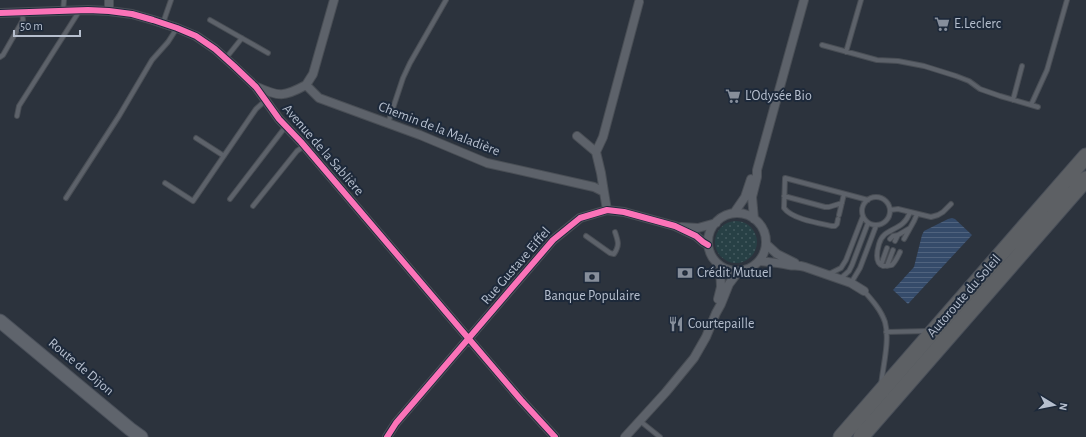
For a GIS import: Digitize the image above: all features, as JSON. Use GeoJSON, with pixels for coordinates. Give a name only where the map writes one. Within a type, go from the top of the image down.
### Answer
{"type":"FeatureCollection","features":[{"type":"Feature","properties":{"kind":"highway","name":"Autoroute du Soleil"},"geometry":{"type":"LineString","coordinates":[[841,437],[1086,156]]}},
{"type":"Feature","properties":{"kind":"highway","name":"Autoroute du Soleil"},"geometry":{"type":"LineString","coordinates":[[861,437],[1086,179]]}},
{"type":"Feature","properties":{"kind":"highway"},"geometry":{"type":"LineString","coordinates":[[874,437],[963,333],[977,305]]}},
{"type":"Feature","properties":{"kind":"main road","name":"Route de Dijon"},"geometry":{"type":"LineString","coordinates":[[0,321],[141,437]]}},
{"type":"Feature","properties":{"kind":"street"},"geometry":{"type":"LineString","coordinates":[[109,0],[109,11]]}},
{"type":"Feature","properties":{"kind":"street"},"geometry":{"type":"LineString","coordinates":[[256,87],[278,95],[292,92],[306,85],[313,74],[334,0]]}},
{"type":"Feature","properties":{"kind":"street"},"geometry":{"type":"LineString","coordinates":[[754,219],[752,197],[756,170],[804,0]]}},
{"type":"Feature","properties":{"kind":"street"},"geometry":{"type":"LineString","coordinates":[[596,152],[603,136],[640,1]]}},
{"type":"Feature","properties":{"kind":"street","name":"Avenue de la Sablière"},"geometry":{"type":"LineString","coordinates":[[0,13],[80,10],[109,11],[132,14],[163,23],[196,36],[215,49],[256,87],[279,119],[304,146],[521,400],[555,437]]}},
{"type":"Feature","properties":{"kind":"street","name":"Chemin de la Maladière"},"geometry":{"type":"LineString","coordinates":[[306,85],[319,98],[420,135],[488,163],[594,187],[604,192]]}},
{"type":"Feature","properties":{"kind":"street"},"geometry":{"type":"LineString","coordinates":[[577,136],[596,152],[601,172],[606,210]]}},
{"type":"Feature","properties":{"kind":"street"},"geometry":{"type":"LineString","coordinates":[[734,213],[745,197],[752,176],[756,170]]}},
{"type":"Feature","properties":{"kind":"street","name":"Rue Gustave Eiffel"},"geometry":{"type":"LineString","coordinates":[[387,437],[396,423],[552,240],[580,218],[606,210],[624,212],[675,226],[696,236],[708,245]]}},
{"type":"Feature","properties":{"kind":"street"},"geometry":{"type":"LineString","coordinates":[[734,213],[754,219],[763,230],[766,244],[764,253],[759,261],[753,267],[738,272],[720,266],[710,253],[708,245],[708,237],[711,229],[721,218],[734,213]]}},
{"type":"Feature","properties":{"kind":"street","name":"Rue Gustave Eiffel"},"geometry":{"type":"LineString","coordinates":[[675,226],[698,228],[716,223]]}},
{"type":"Feature","properties":{"kind":"street"},"geometry":{"type":"LineString","coordinates":[[766,244],[777,254],[797,265]]}},
{"type":"Feature","properties":{"kind":"street"},"geometry":{"type":"LineString","coordinates":[[759,261],[797,265],[851,283],[864,291]]}},
{"type":"Feature","properties":{"kind":"street"},"geometry":{"type":"LineString","coordinates":[[716,313],[721,287],[720,266]]}},
{"type":"Feature","properties":{"kind":"street"},"geometry":{"type":"LineString","coordinates":[[625,437],[666,392],[694,358],[706,337],[729,284],[738,272]]}},
{"type":"Feature","properties":{"kind":"lane"},"geometry":{"type":"LineString","coordinates":[[63,11],[64,0]]}},
{"type":"Feature","properties":{"kind":"lane"},"geometry":{"type":"LineString","coordinates":[[163,23],[171,0]]}},
{"type":"Feature","properties":{"kind":"lane"},"geometry":{"type":"LineString","coordinates":[[388,123],[403,78],[410,63],[446,0]]}},
{"type":"Feature","properties":{"kind":"lane"},"geometry":{"type":"LineString","coordinates":[[846,52],[861,0]]}},
{"type":"Feature","properties":{"kind":"lane"},"geometry":{"type":"LineString","coordinates":[[1030,105],[1047,70],[1067,0]]}},
{"type":"Feature","properties":{"kind":"lane"},"geometry":{"type":"LineString","coordinates":[[18,116],[19,106],[80,10]]}},
{"type":"Feature","properties":{"kind":"lane"},"geometry":{"type":"LineString","coordinates":[[0,57],[3,55],[23,20],[22,12]]}},
{"type":"Feature","properties":{"kind":"lane"},"geometry":{"type":"LineString","coordinates":[[210,20],[268,53]]}},
{"type":"Feature","properties":{"kind":"lane"},"geometry":{"type":"LineString","coordinates":[[66,198],[119,116],[152,60],[168,42],[177,28]]}},
{"type":"Feature","properties":{"kind":"lane"},"geometry":{"type":"LineString","coordinates":[[226,58],[242,38]]}},
{"type":"Feature","properties":{"kind":"lane"},"geometry":{"type":"LineString","coordinates":[[822,45],[877,60],[930,67],[969,81],[980,89],[1038,107]]}},
{"type":"Feature","properties":{"kind":"lane"},"geometry":{"type":"LineString","coordinates":[[1013,100],[1022,66]]}},
{"type":"Feature","properties":{"kind":"lane"},"geometry":{"type":"LineString","coordinates":[[165,183],[192,201],[256,110],[266,100]]}},
{"type":"Feature","properties":{"kind":"lane"},"geometry":{"type":"LineString","coordinates":[[230,199],[286,126]]}},
{"type":"Feature","properties":{"kind":"lane"},"geometry":{"type":"LineString","coordinates":[[196,138],[224,156]]}},
{"type":"Feature","properties":{"kind":"lane"},"geometry":{"type":"LineString","coordinates":[[253,206],[297,151],[304,146]]}},
{"type":"Feature","properties":{"kind":"lane"},"geometry":{"type":"LineString","coordinates":[[844,194],[839,217],[835,226],[792,215],[784,208],[785,178],[868,200],[882,198],[889,205],[890,214],[888,219],[876,226],[868,223],[863,216]]}},
{"type":"Feature","properties":{"kind":"lane"},"geometry":{"type":"LineString","coordinates":[[784,196],[824,207],[842,203]]}},
{"type":"Feature","properties":{"kind":"lane"},"geometry":{"type":"LineString","coordinates":[[828,275],[841,268],[846,260],[863,216],[863,208],[868,200]]}},
{"type":"Feature","properties":{"kind":"lane"},"geometry":{"type":"LineString","coordinates":[[890,210],[898,209],[931,217],[943,212],[951,204]]}},
{"type":"Feature","properties":{"kind":"lane"},"geometry":{"type":"LineString","coordinates":[[900,252],[897,259],[891,265],[881,265],[878,262],[877,254],[882,236],[904,223],[910,212]]}},
{"type":"Feature","properties":{"kind":"lane"},"geometry":{"type":"LineString","coordinates":[[904,239],[914,221],[916,214]]}},
{"type":"Feature","properties":{"kind":"lane"},"geometry":{"type":"LineString","coordinates":[[840,279],[849,271],[852,265],[868,223]]}},
{"type":"Feature","properties":{"kind":"lane"},"geometry":{"type":"LineString","coordinates":[[851,283],[860,268],[876,226]]}},
{"type":"Feature","properties":{"kind":"lane"},"geometry":{"type":"LineString","coordinates":[[895,241],[898,236],[910,228]]}},
{"type":"Feature","properties":{"kind":"lane"},"geometry":{"type":"LineString","coordinates":[[586,236],[610,253],[614,254],[618,249],[618,242],[615,232]]}},
{"type":"Feature","properties":{"kind":"lane"},"geometry":{"type":"LineString","coordinates":[[890,240],[893,236],[898,236]]}},
{"type":"Feature","properties":{"kind":"lane"},"geometry":{"type":"LineString","coordinates":[[881,265],[887,248]]}},
{"type":"Feature","properties":{"kind":"lane"},"geometry":{"type":"LineString","coordinates":[[887,266],[893,250]]}},
{"type":"Feature","properties":{"kind":"lane"},"geometry":{"type":"LineString","coordinates":[[864,291],[880,311],[886,332],[880,393]]}},
{"type":"Feature","properties":{"kind":"lane"},"geometry":{"type":"LineString","coordinates":[[886,332],[934,330]]}},
{"type":"Feature","properties":{"kind":"lane"},"geometry":{"type":"LineString","coordinates":[[640,420],[660,437]]}},
{"type":"Feature","properties":{"kind":"green space"},"geometry":{"type":"Polygon","coordinates":[[[732,221],[740,221],[748,224],[754,230],[757,242],[754,254],[748,260],[740,263],[732,263],[724,260],[718,254],[715,246],[715,238],[718,230],[724,224],[732,221]]]}},
{"type":"Feature","properties":{"kind":"water"},"geometry":{"type":"Polygon","coordinates":[[[952,218],[972,235],[908,304],[893,290],[914,267],[924,231],[952,218]]]}},
{"type":"Feature","properties":{"kind":"cycle path"},"geometry":{"type":"LineString","coordinates":[[0,13],[88,10],[132,14],[177,28],[196,36],[215,49],[256,87],[279,119],[301,142],[521,400],[555,437]]}},
{"type":"Feature","properties":{"kind":"cycle path"},"geometry":{"type":"LineString","coordinates":[[387,437],[396,423],[553,240],[580,218],[607,210],[624,212],[675,226],[696,236],[708,245]]}},
{"type":"Feature","properties":{"kind":"place","name":"E.Leclerc"},"geometry":{"type":"Point","coordinates":[942,24]}},
{"type":"Feature","properties":{"kind":"place","name":"L'Odysée Bio"},"geometry":{"type":"Point","coordinates":[733,96]}},
{"type":"Feature","properties":{"kind":"place","name":"Crédit Mutuel"},"geometry":{"type":"Point","coordinates":[685,273]}},
{"type":"Feature","properties":{"kind":"place","name":"Banque Populaire"},"geometry":{"type":"Point","coordinates":[592,277]}},
{"type":"Feature","properties":{"kind":"place","name":"Courtepaille"},"geometry":{"type":"Point","coordinates":[676,324]}}]}
